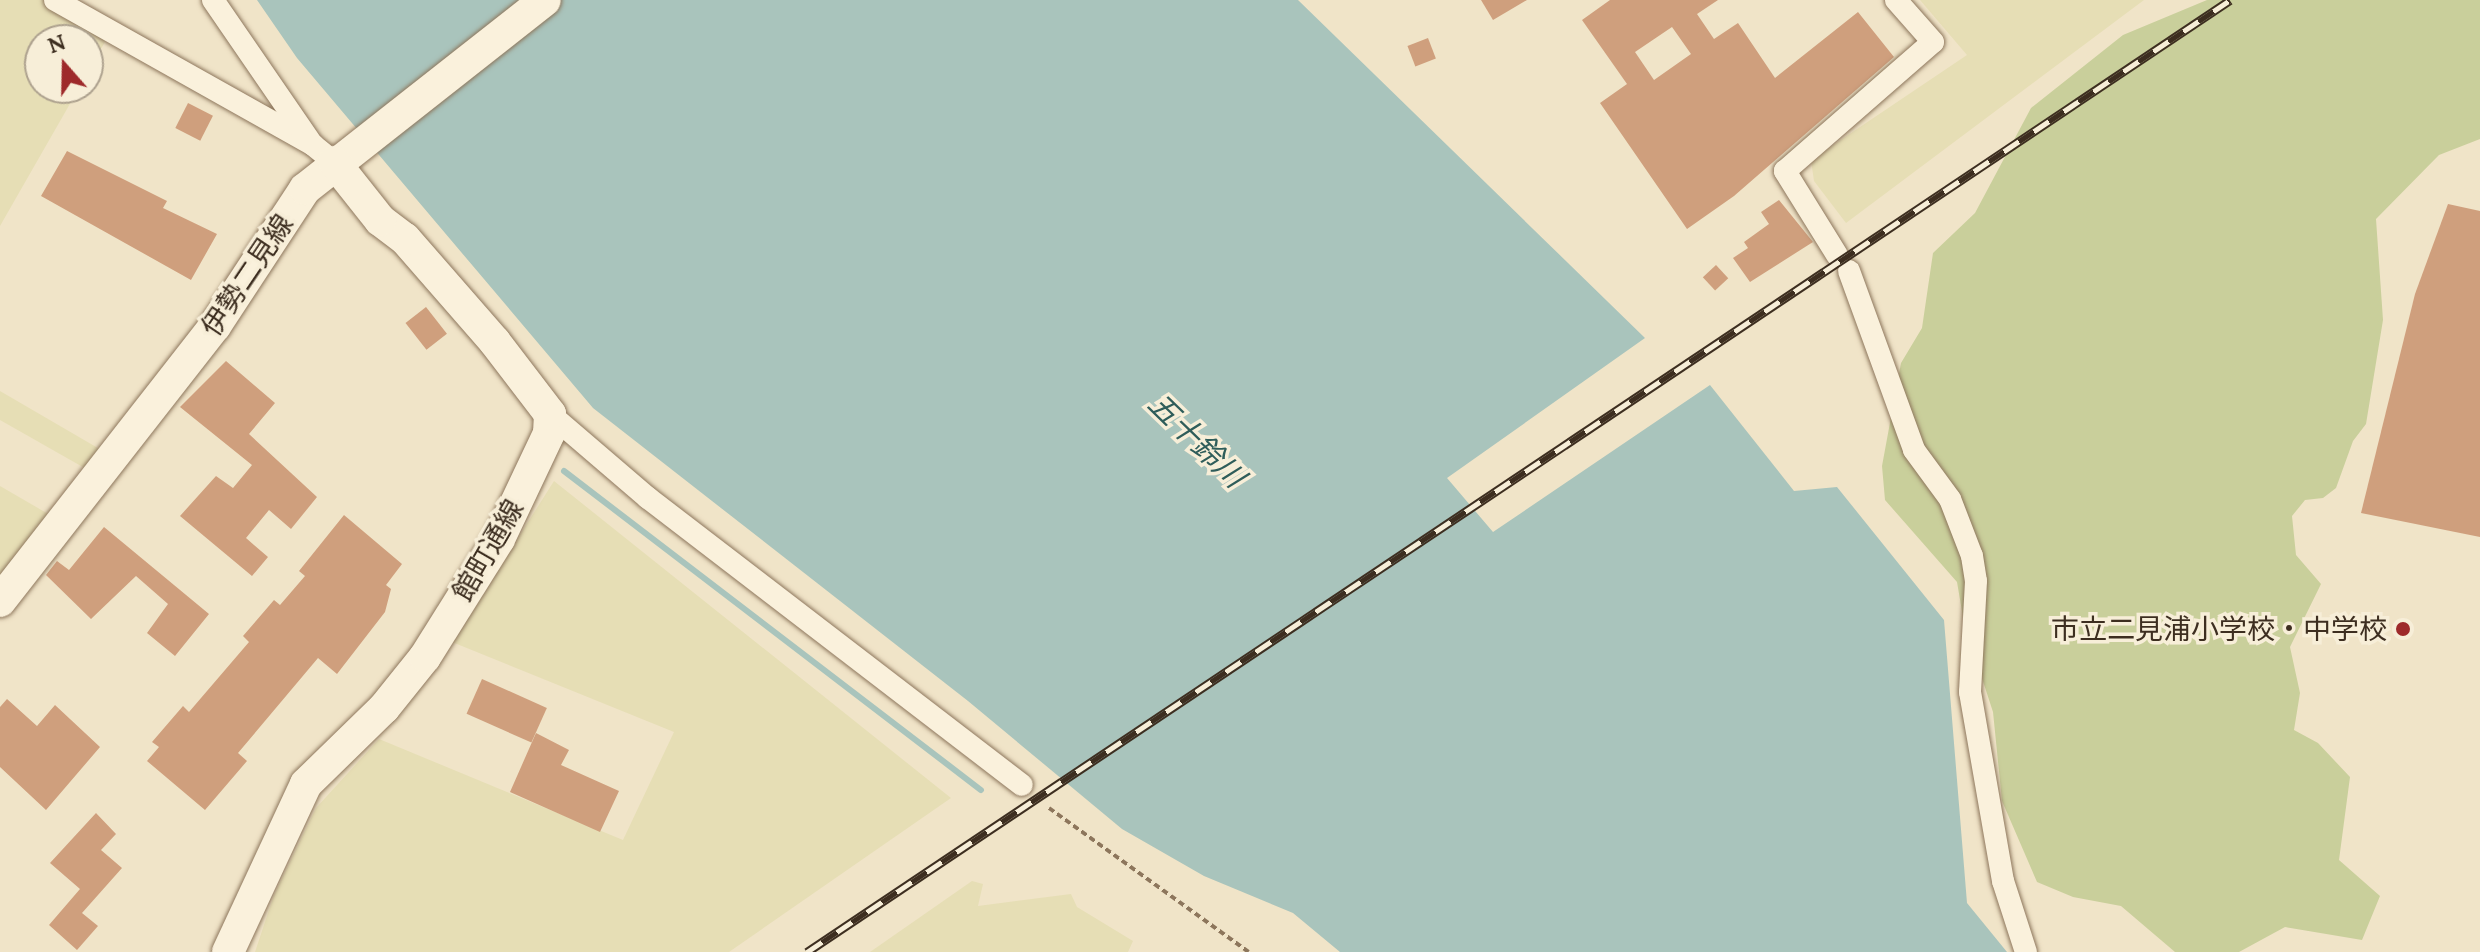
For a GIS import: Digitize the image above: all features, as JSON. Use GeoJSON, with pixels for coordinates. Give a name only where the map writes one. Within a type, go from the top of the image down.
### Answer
{"type":"FeatureCollection","features":[{"type":"Feature","properties":{"kind":"main road","name":"伊勢二見線"},"geometry":{"type":"LineString","coordinates":[[0,601],[215,326],[305,189],[334,151],[545,0]]}},
{"type":"Feature","properties":{"kind":"main road"},"geometry":{"type":"LineString","coordinates":[[334,151],[380,220],[405,239],[477,320],[550,414]]}},
{"type":"Feature","properties":{"kind":"main road","name":"館町通線"},"geometry":{"type":"LineString","coordinates":[[228,952],[306,784],[384,708],[425,657],[499,539],[549,433],[550,414]]}},
{"type":"Feature","properties":{"kind":"street"},"geometry":{"type":"LineString","coordinates":[[55,0],[334,151]]}},
{"type":"Feature","properties":{"kind":"street"},"geometry":{"type":"LineString","coordinates":[[213,0],[334,151]]}},
{"type":"Feature","properties":{"kind":"street"},"geometry":{"type":"LineString","coordinates":[[1896,0],[1933,42],[1785,171],[1843,263],[1914,450],[1950,499],[1972,556],[1976,581],[1970,692],[2003,881],[2026,952]]}},
{"type":"Feature","properties":{"kind":"street"},"geometry":{"type":"LineString","coordinates":[[550,414],[648,498],[1022,785]]}},
{"type":"Feature","properties":{"kind":"path"},"geometry":{"type":"LineString","coordinates":[[1049,808],[1249,952]]}},
{"type":"Feature","properties":{"kind":"shaded area"},"geometry":{"type":"Polygon","coordinates":[[[0,0],[55,0],[98,24],[24,24],[24,104],[70,104],[0,226],[0,0]]]}},
{"type":"Feature","properties":{"kind":"shaded area"},"geometry":{"type":"Polygon","coordinates":[[[1920,0],[2144,0],[1846,223],[1814,181],[1811,160],[1967,55],[1920,0]]]}},
{"type":"Feature","properties":{"kind":"shaded area"},"geometry":{"type":"Polygon","coordinates":[[[104,27],[111,31],[104,43],[104,27]]]}},
{"type":"Feature","properties":{"kind":"shaded area"},"geometry":{"type":"Polygon","coordinates":[[[0,391],[103,451],[88,470],[0,420],[0,391]]]}},
{"type":"Feature","properties":{"kind":"shaded area"},"geometry":{"type":"Polygon","coordinates":[[[554,481],[951,798],[729,952],[255,952],[274,895],[316,808],[379,739],[623,840],[674,732],[452,642],[554,481]]]}},
{"type":"Feature","properties":{"kind":"shaded area"},"geometry":{"type":"Polygon","coordinates":[[[0,486],[50,515],[0,584],[0,486]]]}},
{"type":"Feature","properties":{"kind":"shaded area"},"geometry":{"type":"Polygon","coordinates":[[[972,881],[983,884],[978,906],[1071,894],[1077,907],[1133,941],[1128,952],[870,952],[972,881]]]}},
{"type":"Feature","properties":{"kind":"green space"},"geometry":{"type":"Polygon","coordinates":[[[2207,0],[2480,0],[2480,139],[2439,155],[2376,219],[2383,320],[2366,424],[2353,441],[2336,488],[2323,498],[2305,500],[2292,516],[2296,555],[2321,584],[2290,647],[2300,693],[2294,730],[2318,743],[2350,777],[2339,860],[2380,896],[2362,940],[2285,927],[2239,952],[2175,952],[2121,906],[2073,897],[2037,882],[2002,801],[1993,712],[1964,623],[1957,582],[1885,500],[1882,466],[1901,363],[1922,328],[1933,253],[1975,213],[2031,108],[2123,35],[2207,0]]]}},
{"type":"Feature","properties":{"kind":"water","name":"五十鈴川"},"geometry":{"type":"Polygon","coordinates":[[[257,0],[1298,0],[1645,338],[1447,478],[1493,532],[1710,385],[1794,491],[1837,487],[1944,620],[1967,903],[2007,952],[1340,952],[1293,913],[1204,876],[1122,829],[968,701],[593,408],[297,58],[257,0]]]}},
{"type":"Feature","properties":{"kind":"building"},"geometry":{"type":"Polygon","coordinates":[[[1481,0],[1527,0],[1493,20],[1481,0]]]}},
{"type":"Feature","properties":{"kind":"building"},"geometry":{"type":"Polygon","coordinates":[[[1610,0],[1718,0],[1697,14],[1714,39],[1738,23],[1775,78],[1858,12],[1894,57],[1734,196],[1687,229],[1600,103],[1627,84],[1582,20],[1610,0]],[[1672,27],[1635,52],[1654,80],[1691,54],[1672,27]]]}},
{"type":"Feature","properties":{"kind":"building"},"geometry":{"type":"Polygon","coordinates":[[[1428,38],[1436,59],[1415,66],[1407,46],[1428,38]]]}},
{"type":"Feature","properties":{"kind":"building"},"geometry":{"type":"Polygon","coordinates":[[[188,103],[213,116],[200,141],[175,128],[188,103]]]}},
{"type":"Feature","properties":{"kind":"building"},"geometry":{"type":"Polygon","coordinates":[[[67,151],[167,201],[163,208],[217,234],[191,280],[41,196],[67,151]]]}},
{"type":"Feature","properties":{"kind":"building"},"geometry":{"type":"Polygon","coordinates":[[[1779,200],[1813,242],[1750,282],[1733,258],[1748,248],[1744,242],[1769,224],[1761,212],[1779,200]]]}},
{"type":"Feature","properties":{"kind":"building"},"geometry":{"type":"Polygon","coordinates":[[[2448,204],[2480,211],[2480,537],[2361,513],[2415,294],[2448,204]]]}},
{"type":"Feature","properties":{"kind":"building"},"geometry":{"type":"Polygon","coordinates":[[[1716,265],[1728,278],[1715,290],[1703,277],[1716,265]]]}},
{"type":"Feature","properties":{"kind":"building"},"geometry":{"type":"Polygon","coordinates":[[[426,307],[447,334],[426,350],[406,323],[426,307]]]}},
{"type":"Feature","properties":{"kind":"building"},"geometry":{"type":"Polygon","coordinates":[[[226,361],[275,403],[249,434],[317,497],[291,529],[269,510],[246,538],[268,557],[252,576],[180,516],[216,476],[233,488],[252,465],[180,407],[226,361]]]}},
{"type":"Feature","properties":{"kind":"building"},"geometry":{"type":"Polygon","coordinates":[[[344,515],[402,564],[386,585],[391,589],[385,612],[337,674],[318,658],[238,753],[247,761],[205,810],[147,761],[159,747],[152,742],[183,706],[189,712],[249,642],[243,636],[274,600],[280,605],[305,576],[299,571],[344,515]]]}},
{"type":"Feature","properties":{"kind":"building"},"geometry":{"type":"Polygon","coordinates":[[[104,527],[209,614],[175,656],[147,633],[168,604],[136,576],[91,619],[46,575],[57,561],[69,570],[104,527]]]}},
{"type":"Feature","properties":{"kind":"building"},"geometry":{"type":"Polygon","coordinates":[[[482,679],[547,708],[531,743],[467,714],[482,679]]]}},
{"type":"Feature","properties":{"kind":"building"},"geometry":{"type":"Polygon","coordinates":[[[7,699],[37,726],[55,705],[100,747],[46,810],[0,767],[0,707],[7,699]]]}},
{"type":"Feature","properties":{"kind":"building"},"geometry":{"type":"Polygon","coordinates":[[[536,733],[569,750],[561,765],[619,791],[600,832],[510,792],[536,733]]]}},
{"type":"Feature","properties":{"kind":"building"},"geometry":{"type":"Polygon","coordinates":[[[96,813],[116,834],[101,850],[122,868],[82,913],[98,926],[77,950],[49,925],[80,889],[50,863],[96,813]]]}},
{"type":"Feature","properties":{"kind":"waterway"},"geometry":{"type":"LineString","coordinates":[[564,471],[981,790]]}},
{"type":"Feature","properties":{"kind":"railway"},"geometry":{"type":"LineString","coordinates":[[807,952],[2230,0]]}},
{"type":"Feature","properties":{"kind":"place","name":"市立二見浦小学校・中学校"},"geometry":{"type":"Point","coordinates":[2403,629]}}]}
